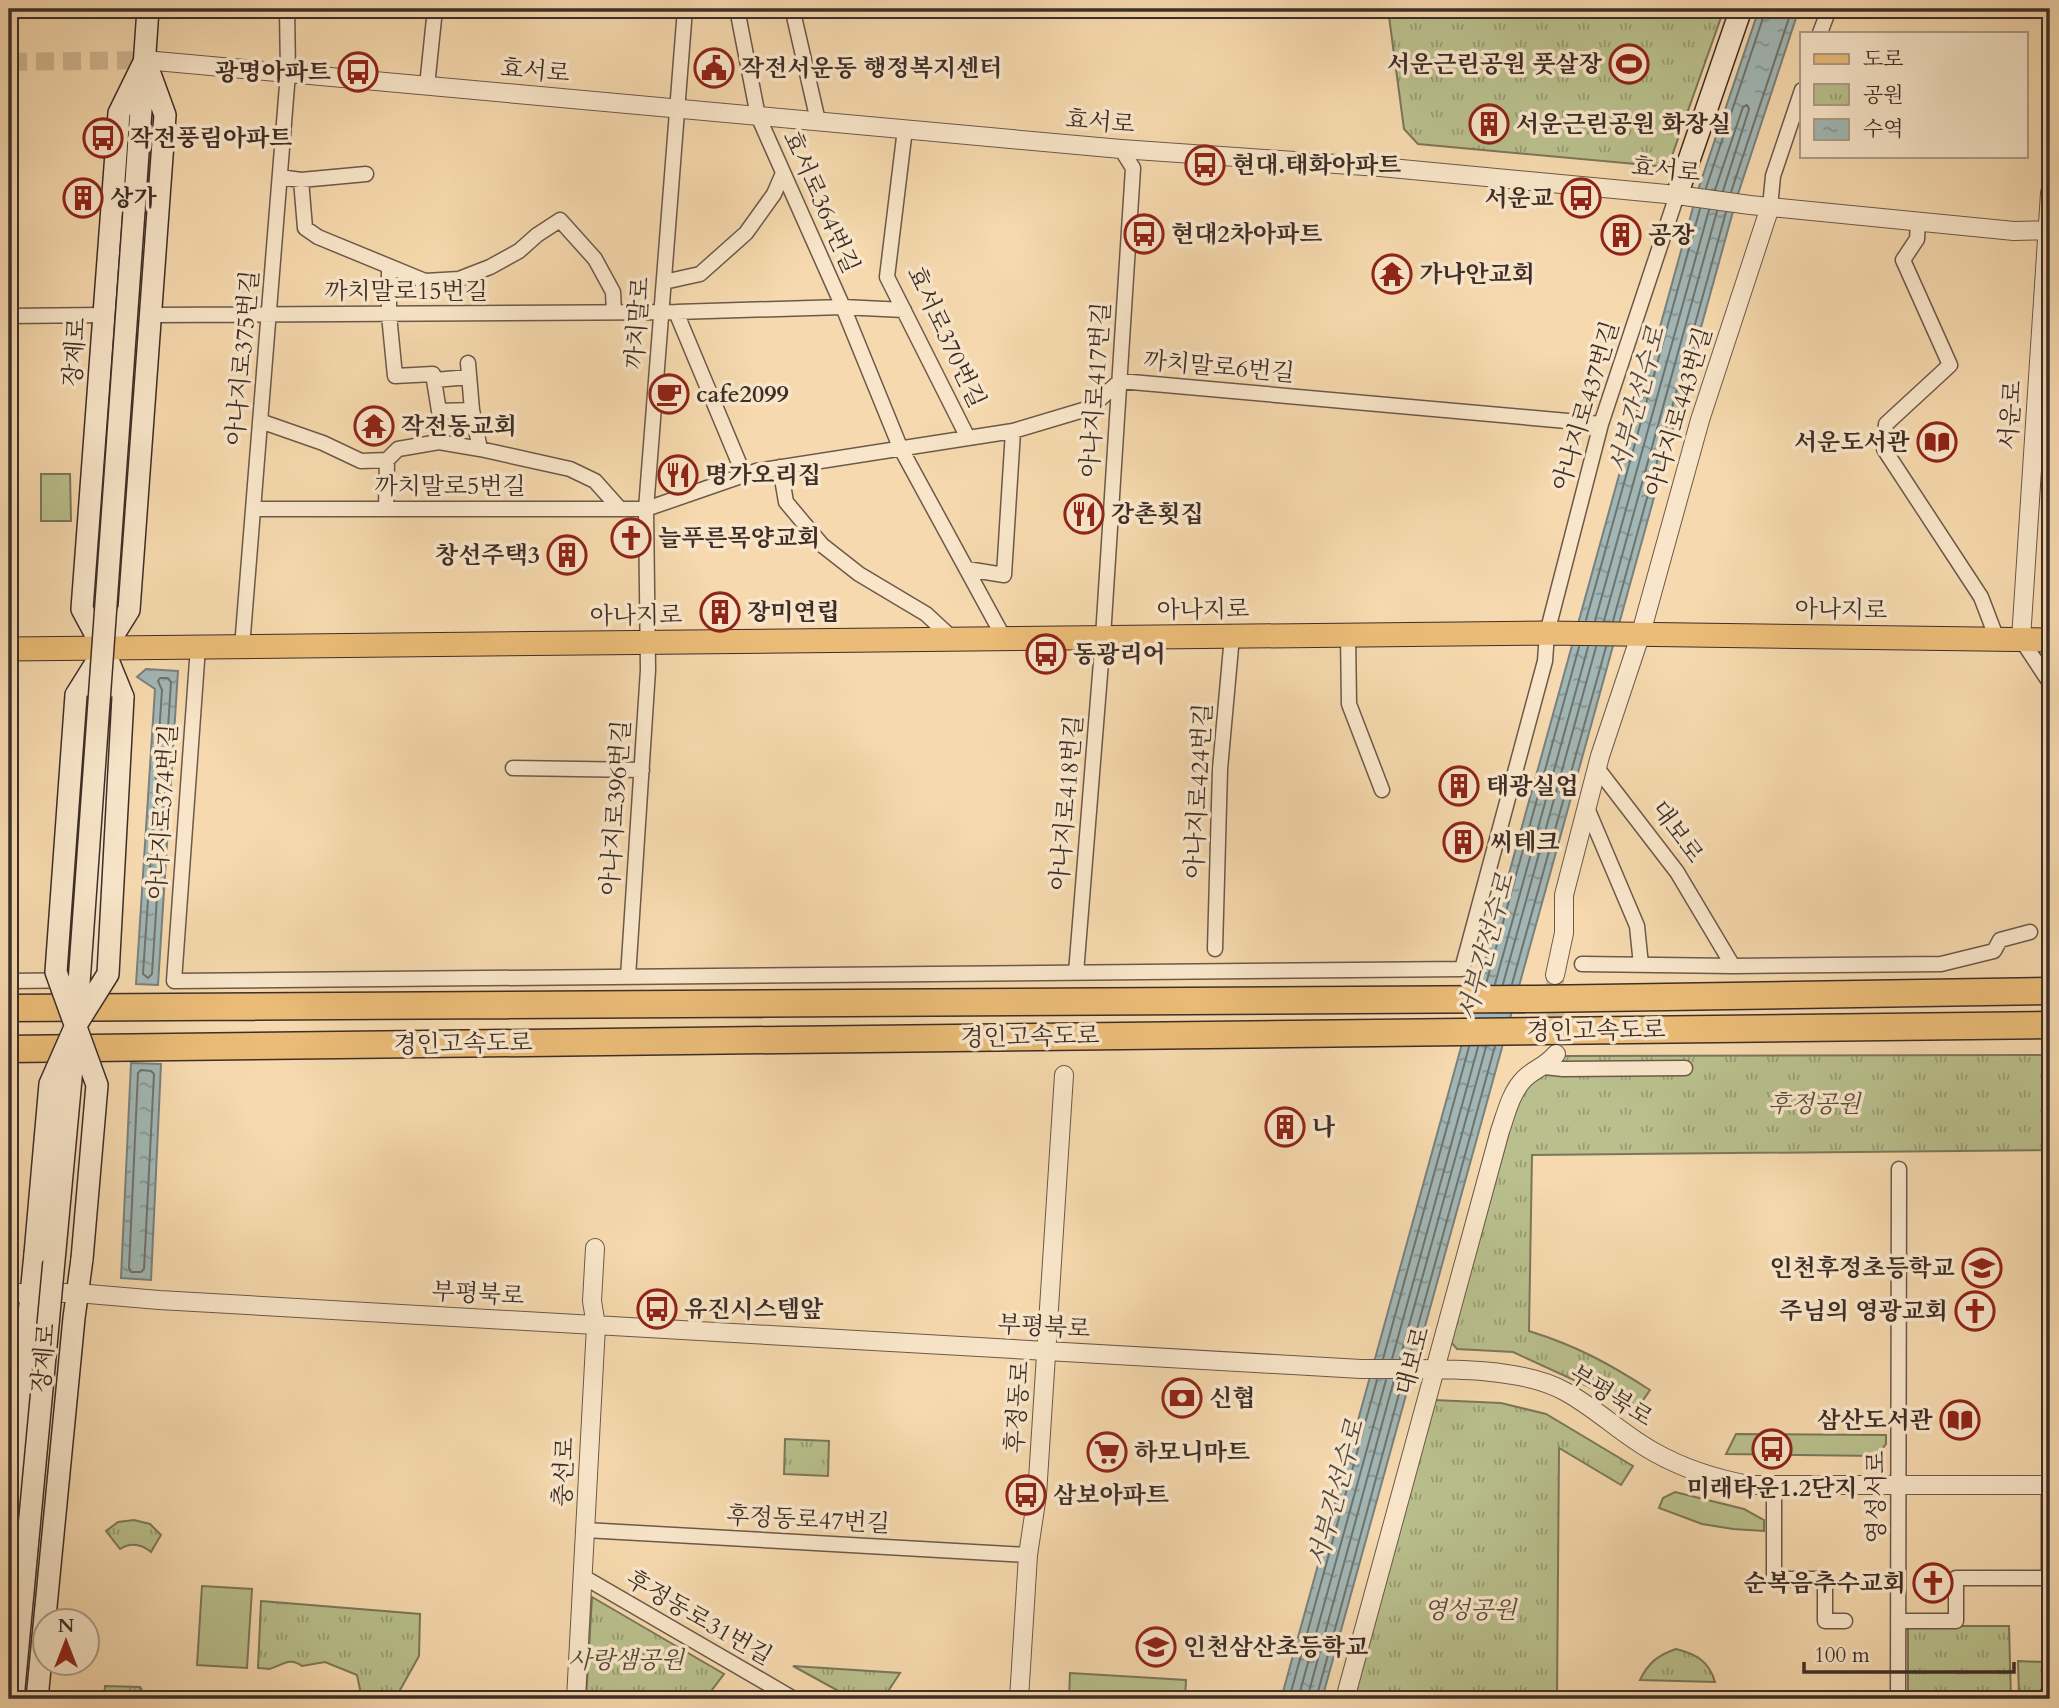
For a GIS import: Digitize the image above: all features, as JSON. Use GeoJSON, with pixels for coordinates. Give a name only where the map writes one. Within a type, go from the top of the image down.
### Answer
{"type":"FeatureCollection","features":[{"type":"Feature","properties":{"kind":"highway","name":"경인고속도로"},"geometry":{"type":"LineString","coordinates":[[9,1008],[1536,999],[2050,991]]}},
{"type":"Feature","properties":{"kind":"highway","name":"경인고속도로"},"geometry":{"type":"LineString","coordinates":[[9,1049],[2050,1025]]}},
{"type":"Feature","properties":{"kind":"main road","name":"장제로"},"geometry":{"type":"LineString","coordinates":[[13,1699],[76,1025],[148,9]]}},
{"type":"Feature","properties":{"kind":"main road"},"geometry":{"type":"LineString","coordinates":[[1684,196],[1741,9]]}},
{"type":"Feature","properties":{"kind":"main road","name":"장제로"},"geometry":{"type":"LineString","coordinates":[[37,1699],[97,1085],[56,972],[76,695],[129,610],[165,115],[145,60]]}},
{"type":"Feature","properties":{"kind":"main road","name":"장제로"},"geometry":{"type":"LineString","coordinates":[[9,1516],[50,1084],[76,1025],[108,974],[123,697],[103,648],[82,609],[119,113],[145,60]]}},
{"type":"Feature","properties":{"kind":"main road","name":"아나지로"},"geometry":{"type":"LineString","coordinates":[[9,649],[1553,633],[2050,640]]}},
{"type":"Feature","properties":{"kind":"street","name":"아나지로375번길"},"geometry":{"type":"LineString","coordinates":[[243,647],[288,73],[287,9]]}},
{"type":"Feature","properties":{"kind":"street"},"geometry":{"type":"LineString","coordinates":[[428,86],[435,9]]}},
{"type":"Feature","properties":{"kind":"street","name":"까치말로"},"geometry":{"type":"LineString","coordinates":[[647,642],[646,509],[669,312],[664,282],[685,9]]}},
{"type":"Feature","properties":{"kind":"street","name":"효서로364번길"},"geometry":{"type":"LineString","coordinates":[[737,9],[758,116],[843,307],[901,447],[1004,638]]}},
{"type":"Feature","properties":{"kind":"street"},"geometry":{"type":"LineString","coordinates":[[788,9],[793,12],[818,121]]}},
{"type":"Feature","properties":{"kind":"street"},"geometry":{"type":"LineString","coordinates":[[1821,32],[1829,9]]}},
{"type":"Feature","properties":{"kind":"street","name":"효서로"},"geometry":{"type":"LineString","coordinates":[[145,60],[1121,149],[1380,167],[2014,231],[2049,230]]}},
{"type":"Feature","properties":{"kind":"street"},"geometry":{"type":"LineString","coordinates":[[1770,207],[1773,176],[1800,96]]}},
{"type":"Feature","properties":{"kind":"street","name":"효서로370번길"},"geometry":{"type":"LineString","coordinates":[[905,130],[887,277],[968,438]]}},
{"type":"Feature","properties":{"kind":"street","name":"아나지로417번길"},"geometry":{"type":"LineString","coordinates":[[1103,637],[1133,168],[1121,149]]}},
{"type":"Feature","properties":{"kind":"street"},"geometry":{"type":"LineString","coordinates":[[664,282],[700,274],[746,233],[774,194],[783,173]]}},
{"type":"Feature","properties":{"kind":"street"},"geometry":{"type":"LineString","coordinates":[[280,177],[301,180],[366,174]]}},
{"type":"Feature","properties":{"kind":"street"},"geometry":{"type":"LineString","coordinates":[[301,180],[305,228],[318,237],[425,281],[459,279],[490,267],[519,251],[560,220],[595,260],[613,292],[614,312]]}},
{"type":"Feature","properties":{"kind":"street","name":"서운로"},"geometry":{"type":"LineString","coordinates":[[2021,639],[2050,193]]}},
{"type":"Feature","properties":{"kind":"street","name":"아나지로437번길"},"geometry":{"type":"LineString","coordinates":[[1076,973],[1462,969],[1553,633],[1601,424],[1684,196]]}},
{"type":"Feature","properties":{"kind":"street","name":"아나지로443번길"},"geometry":{"type":"LineString","coordinates":[[1636,633],[1700,420],[1770,207]]}},
{"type":"Feature","properties":{"kind":"street"},"geometry":{"type":"LineString","coordinates":[[1918,222],[1917,239],[1903,260],[1950,365],[1886,424],[1884,449],[1981,597],[1997,639]]}},
{"type":"Feature","properties":{"kind":"street"},"geometry":{"type":"LineString","coordinates":[[389,267],[389,315],[394,376],[433,374],[439,411],[472,410]]}},
{"type":"Feature","properties":{"kind":"street","name":"까치말로15번길"},"geometry":{"type":"LineString","coordinates":[[151,315],[669,312],[843,307],[904,310]]}},
{"type":"Feature","properties":{"kind":"street"},"geometry":{"type":"LineString","coordinates":[[669,312],[744,475]]}},
{"type":"Feature","properties":{"kind":"street"},"geometry":{"type":"LineString","coordinates":[[9,316],[104,315]]}},
{"type":"Feature","properties":{"kind":"street"},"geometry":{"type":"LineString","coordinates":[[435,380],[468,370],[480,449]]}},
{"type":"Feature","properties":{"kind":"street","name":"까치말로6번길"},"geometry":{"type":"LineString","coordinates":[[646,509],[744,475],[780,467],[1013,431],[1090,408],[1120,381],[1601,424]]}},
{"type":"Feature","properties":{"kind":"street"},"geometry":{"type":"LineString","coordinates":[[260,421],[323,443],[361,461],[387,460],[398,449],[439,442],[570,469],[595,481],[620,509]]}},
{"type":"Feature","properties":{"kind":"street"},"geometry":{"type":"LineString","coordinates":[[967,569],[1004,575],[1013,431]]}},
{"type":"Feature","properties":{"kind":"street"},"geometry":{"type":"LineString","coordinates":[[386,509],[387,460]]}},
{"type":"Feature","properties":{"kind":"street"},"geometry":{"type":"LineString","coordinates":[[780,467],[786,502],[822,545],[859,574],[926,614],[953,639]]}},
{"type":"Feature","properties":{"kind":"street","name":"까치말로5번길"},"geometry":{"type":"LineString","coordinates":[[253,509],[646,509]]}},
{"type":"Feature","properties":{"kind":"street"},"geometry":{"type":"LineString","coordinates":[[1555,975],[1564,933],[1564,895],[1636,633]]}},
{"type":"Feature","properties":{"kind":"street"},"geometry":{"type":"LineString","coordinates":[[1349,635],[1349,704],[1382,790]]}},
{"type":"Feature","properties":{"kind":"street","name":"아나지로424번길"},"geometry":{"type":"LineString","coordinates":[[1215,949],[1220,769],[1232,636]]}},
{"type":"Feature","properties":{"kind":"street","name":"아나지로418번길"},"geometry":{"type":"LineString","coordinates":[[1076,973],[1103,637]]}},
{"type":"Feature","properties":{"kind":"street"},"geometry":{"type":"LineString","coordinates":[[2021,639],[2050,683]]}},
{"type":"Feature","properties":{"kind":"street","name":"아나지로396번길"},"geometry":{"type":"LineString","coordinates":[[628,977],[648,670],[647,642]]}},
{"type":"Feature","properties":{"kind":"street","name":"아나지로374번길"},"geometry":{"type":"LineString","coordinates":[[198,647],[174,981],[628,977]]}},
{"type":"Feature","properties":{"kind":"street"},"geometry":{"type":"LineString","coordinates":[[67,980],[90,693],[103,648]]}},
{"type":"Feature","properties":{"kind":"street"},"geometry":{"type":"LineString","coordinates":[[9,981],[94,980],[111,695],[103,648]]}},
{"type":"Feature","properties":{"kind":"street"},"geometry":{"type":"LineString","coordinates":[[513,768],[642,770]]}},
{"type":"Feature","properties":{"kind":"street","name":"대보로"},"geometry":{"type":"LineString","coordinates":[[1597,768],[1677,872],[1732,966]]}},
{"type":"Feature","properties":{"kind":"street"},"geometry":{"type":"LineString","coordinates":[[1587,808],[1637,926],[1640,965]]}},
{"type":"Feature","properties":{"kind":"street"},"geometry":{"type":"LineString","coordinates":[[1582,964],[1941,964],[1994,950],[2000,940],[2030,932]]}},
{"type":"Feature","properties":{"kind":"street"},"geometry":{"type":"LineString","coordinates":[[628,977],[1076,973]]}},
{"type":"Feature","properties":{"kind":"street"},"geometry":{"type":"LineString","coordinates":[[1550,1060],[1563,1069],[1685,1068]]}},
{"type":"Feature","properties":{"kind":"street","name":"대보로"},"geometry":{"type":"LineString","coordinates":[[1345,1699],[1432,1371],[1500,1131],[1520,1084],[1550,1060]]}},
{"type":"Feature","properties":{"kind":"street","name":"후정동로"},"geometry":{"type":"LineString","coordinates":[[1019,1699],[1028,1555],[1037,1495],[1064,1075]]}},
{"type":"Feature","properties":{"kind":"street","name":"영성서로"},"geometry":{"type":"LineString","coordinates":[[1898,1699],[1899,1169]]}},
{"type":"Feature","properties":{"kind":"street","name":"충선로"},"geometry":{"type":"LineString","coordinates":[[576,1699],[596,1326],[592,1301],[595,1248]]}},
{"type":"Feature","properties":{"kind":"street","name":"부평북로"},"geometry":{"type":"LineString","coordinates":[[9,1293],[77,1293],[596,1326],[1361,1369],[1486,1372],[1527,1378],[1565,1391],[1653,1452],[1719,1479],[1749,1485],[2049,1485]]}},
{"type":"Feature","properties":{"kind":"street"},"geometry":{"type":"LineString","coordinates":[[1774,1485],[1774,1579],[1825,1579],[1825,1621],[1845,1621]]}},
{"type":"Feature","properties":{"kind":"street"},"geometry":{"type":"LineString","coordinates":[[1898,1621],[1956,1621],[1956,1578],[2049,1578],[2049,1485]]}},
{"type":"Feature","properties":{"kind":"street","name":"후정동로47번길"},"geometry":{"type":"LineString","coordinates":[[586,1530],[1028,1555]]}},
{"type":"Feature","properties":{"kind":"street","name":"후정동로31번길"},"geometry":{"type":"LineString","coordinates":[[582,1576],[794,1699]]}},
{"type":"Feature","properties":{"kind":"green space"},"geometry":{"type":"Polygon","coordinates":[[[1388,9],[1724,9],[1668,167],[1418,144],[1404,129],[1388,9]]]}},
{"type":"Feature","properties":{"kind":"green space"},"geometry":{"type":"Polygon","coordinates":[[[41,474],[70,474],[71,521],[41,521],[41,474]]]}},
{"type":"Feature","properties":{"kind":"green space","name":"후정공원"},"geometry":{"type":"Polygon","coordinates":[[[2050,1055],[2050,1150],[1532,1155],[1529,1331],[1592,1356],[1650,1390],[1637,1409],[1513,1352],[1457,1349],[1451,1342],[1518,1099],[1522,1089],[1564,1056],[2050,1055]]]}},
{"type":"Feature","properties":{"kind":"green space","name":"영성공원"},"geometry":{"type":"Polygon","coordinates":[[[1434,1400],[1501,1403],[1546,1414],[1633,1466],[1621,1485],[1559,1448],[1557,1699],[1352,1699],[1434,1400]]]}},
{"type":"Feature","properties":{"kind":"green space"},"geometry":{"type":"Polygon","coordinates":[[[1736,1434],[1886,1435],[1886,1444],[1877,1456],[1726,1454],[1736,1434]]]}},
{"type":"Feature","properties":{"kind":"green space"},"geometry":{"type":"Polygon","coordinates":[[[785,1439],[829,1441],[828,1476],[784,1474],[785,1439]]]}},
{"type":"Feature","properties":{"kind":"green space"},"geometry":{"type":"Polygon","coordinates":[[[1675,1492],[1744,1509],[1764,1520],[1764,1531],[1702,1524],[1659,1508],[1663,1498],[1675,1492]]]}},
{"type":"Feature","properties":{"kind":"green space"},"geometry":{"type":"Polygon","coordinates":[[[134,1520],[150,1524],[161,1535],[151,1552],[136,1545],[120,1549],[106,1531],[118,1522],[134,1520]]]}},
{"type":"Feature","properties":{"kind":"green space"},"geometry":{"type":"Polygon","coordinates":[[[202,1586],[252,1589],[247,1668],[197,1665],[202,1586]]]}},
{"type":"Feature","properties":{"kind":"green space","name":"사랑샘공원"},"geometry":{"type":"Polygon","coordinates":[[[592,1597],[724,1674],[705,1699],[586,1699],[592,1597]]]}},
{"type":"Feature","properties":{"kind":"green space"},"geometry":{"type":"Polygon","coordinates":[[[261,1601],[420,1614],[419,1656],[400,1690],[400,1699],[362,1699],[357,1675],[325,1662],[302,1666],[289,1662],[269,1669],[258,1668],[261,1601]]]}},
{"type":"Feature","properties":{"kind":"green space"},"geometry":{"type":"Polygon","coordinates":[[[1908,1626],[2009,1626],[2011,1699],[1908,1699],[1908,1626]]]}},
{"type":"Feature","properties":{"kind":"green space"},"geometry":{"type":"Polygon","coordinates":[[[1676,1649],[1701,1660],[1715,1682],[1640,1680],[1654,1660],[1676,1649]]]}},
{"type":"Feature","properties":{"kind":"green space"},"geometry":{"type":"Polygon","coordinates":[[[2018,1661],[2043,1662],[2050,1669],[2050,1677],[2034,1699],[2019,1697],[2018,1661]]]}},
{"type":"Feature","properties":{"kind":"green space"},"geometry":{"type":"Polygon","coordinates":[[[793,1666],[900,1673],[883,1699],[853,1699],[793,1666]]]}},
{"type":"Feature","properties":{"kind":"green space"},"geometry":{"type":"Polygon","coordinates":[[[1070,1673],[1186,1680],[1185,1699],[1069,1699],[1070,1673]]]}},
{"type":"Feature","properties":{"kind":"green space"},"geometry":{"type":"Polygon","coordinates":[[[105,1686],[140,1687],[147,1699],[104,1699],[105,1686]]]}},
{"type":"Feature","properties":{"kind":"water"},"geometry":{"type":"Polygon","coordinates":[[[1759,9],[1799,9],[1737,197],[1322,1699],[1281,1699],[1697,193],[1759,9]]]}},
{"type":"Feature","properties":{"kind":"water"},"geometry":{"type":"Polygon","coordinates":[[[146,669],[178,671],[158,985],[136,984],[155,689],[137,677],[146,669]]]}},
{"type":"Feature","properties":{"kind":"water"},"geometry":{"type":"Polygon","coordinates":[[[131,1063],[161,1064],[151,1280],[121,1278],[131,1063]]]}},
{"type":"Feature","properties":{"kind":"tunnel"},"geometry":{"type":"LineString","coordinates":[[9,62],[145,60]]}},
{"type":"Feature","properties":{"kind":"tunnel"},"geometry":{"type":"LineString","coordinates":[[1555,975],[1556,1040]]}},
{"type":"Feature","properties":{"kind":"place","name":"서운근린공원 풋살장"},"geometry":{"type":"Point","coordinates":[1629,64]}},
{"type":"Feature","properties":{"kind":"place","name":"작전서운동 행정복지센터"},"geometry":{"type":"Point","coordinates":[714,68]}},
{"type":"Feature","properties":{"kind":"place","name":"광명아파트"},"geometry":{"type":"Point","coordinates":[358,72]}},
{"type":"Feature","properties":{"kind":"place","name":"서운근린공원 화장실"},"geometry":{"type":"Point","coordinates":[1489,124]}},
{"type":"Feature","properties":{"kind":"place","name":"작전풍림아파트"},"geometry":{"type":"Point","coordinates":[103,138]}},
{"type":"Feature","properties":{"kind":"place","name":"현대.태화아파트"},"geometry":{"type":"Point","coordinates":[1205,165]}},
{"type":"Feature","properties":{"kind":"place","name":"상가"},"geometry":{"type":"Point","coordinates":[83,198]}},
{"type":"Feature","properties":{"kind":"place","name":"서운교"},"geometry":{"type":"Point","coordinates":[1581,198]}},
{"type":"Feature","properties":{"kind":"place","name":"현대2차아파트"},"geometry":{"type":"Point","coordinates":[1144,234]}},
{"type":"Feature","properties":{"kind":"place","name":"공장"},"geometry":{"type":"Point","coordinates":[1621,235]}},
{"type":"Feature","properties":{"kind":"place","name":"가나안교회"},"geometry":{"type":"Point","coordinates":[1392,274]}},
{"type":"Feature","properties":{"kind":"place","name":"cafe2099"},"geometry":{"type":"Point","coordinates":[669,394]}},
{"type":"Feature","properties":{"kind":"place","name":"작전동교회"},"geometry":{"type":"Point","coordinates":[374,426]}},
{"type":"Feature","properties":{"kind":"place","name":"서운도서관"},"geometry":{"type":"Point","coordinates":[1937,442]}},
{"type":"Feature","properties":{"kind":"place","name":"명가오리집"},"geometry":{"type":"Point","coordinates":[678,475]}},
{"type":"Feature","properties":{"kind":"place","name":"강촌횟집"},"geometry":{"type":"Point","coordinates":[1084,514]}},
{"type":"Feature","properties":{"kind":"place","name":"늘푸른목양교회"},"geometry":{"type":"Point","coordinates":[631,538]}},
{"type":"Feature","properties":{"kind":"place","name":"창선주택3"},"geometry":{"type":"Point","coordinates":[567,555]}},
{"type":"Feature","properties":{"kind":"place","name":"장미연립"},"geometry":{"type":"Point","coordinates":[720,612]}},
{"type":"Feature","properties":{"kind":"place","name":"동광리어"},"geometry":{"type":"Point","coordinates":[1046,654]}},
{"type":"Feature","properties":{"kind":"place","name":"태광실업"},"geometry":{"type":"Point","coordinates":[1459,786]}},
{"type":"Feature","properties":{"kind":"place","name":"씨테크"},"geometry":{"type":"Point","coordinates":[1463,842]}},
{"type":"Feature","properties":{"kind":"place","name":"나"},"geometry":{"type":"Point","coordinates":[1285,1127]}},
{"type":"Feature","properties":{"kind":"place","name":"인천후정초등학교"},"geometry":{"type":"Point","coordinates":[1982,1268]}},
{"type":"Feature","properties":{"kind":"place","name":"유진시스템앞"},"geometry":{"type":"Point","coordinates":[657,1309]}},
{"type":"Feature","properties":{"kind":"place","name":"주님의 영광교회"},"geometry":{"type":"Point","coordinates":[1975,1311]}},
{"type":"Feature","properties":{"kind":"place","name":"신협"},"geometry":{"type":"Point","coordinates":[1182,1398]}},
{"type":"Feature","properties":{"kind":"place","name":"삼산도서관"},"geometry":{"type":"Point","coordinates":[1960,1420]}},
{"type":"Feature","properties":{"kind":"place","name":"미래타운1.2단지"},"geometry":{"type":"Point","coordinates":[1772,1449]}},
{"type":"Feature","properties":{"kind":"place","name":"하모니마트"},"geometry":{"type":"Point","coordinates":[1107,1452]}},
{"type":"Feature","properties":{"kind":"place","name":"삼보아파트"},"geometry":{"type":"Point","coordinates":[1026,1495]}},
{"type":"Feature","properties":{"kind":"place","name":"순복음추수교회"},"geometry":{"type":"Point","coordinates":[1933,1583]}},
{"type":"Feature","properties":{"kind":"place","name":"인천삼산초등학교"},"geometry":{"type":"Point","coordinates":[1156,1647]}},
{"type":"Feature","properties":{"kind":"water label","name":"서부간선수로"},"geometry":{"type":"Point","coordinates":[1637,400]}},
{"type":"Feature","properties":{"kind":"water label","name":"서부간선수로"},"geometry":{"type":"Point","coordinates":[1486,947]}},
{"type":"Feature","properties":{"kind":"water label","name":"서부간선수로"},"geometry":{"type":"Point","coordinates":[1336,1493]}}]}
